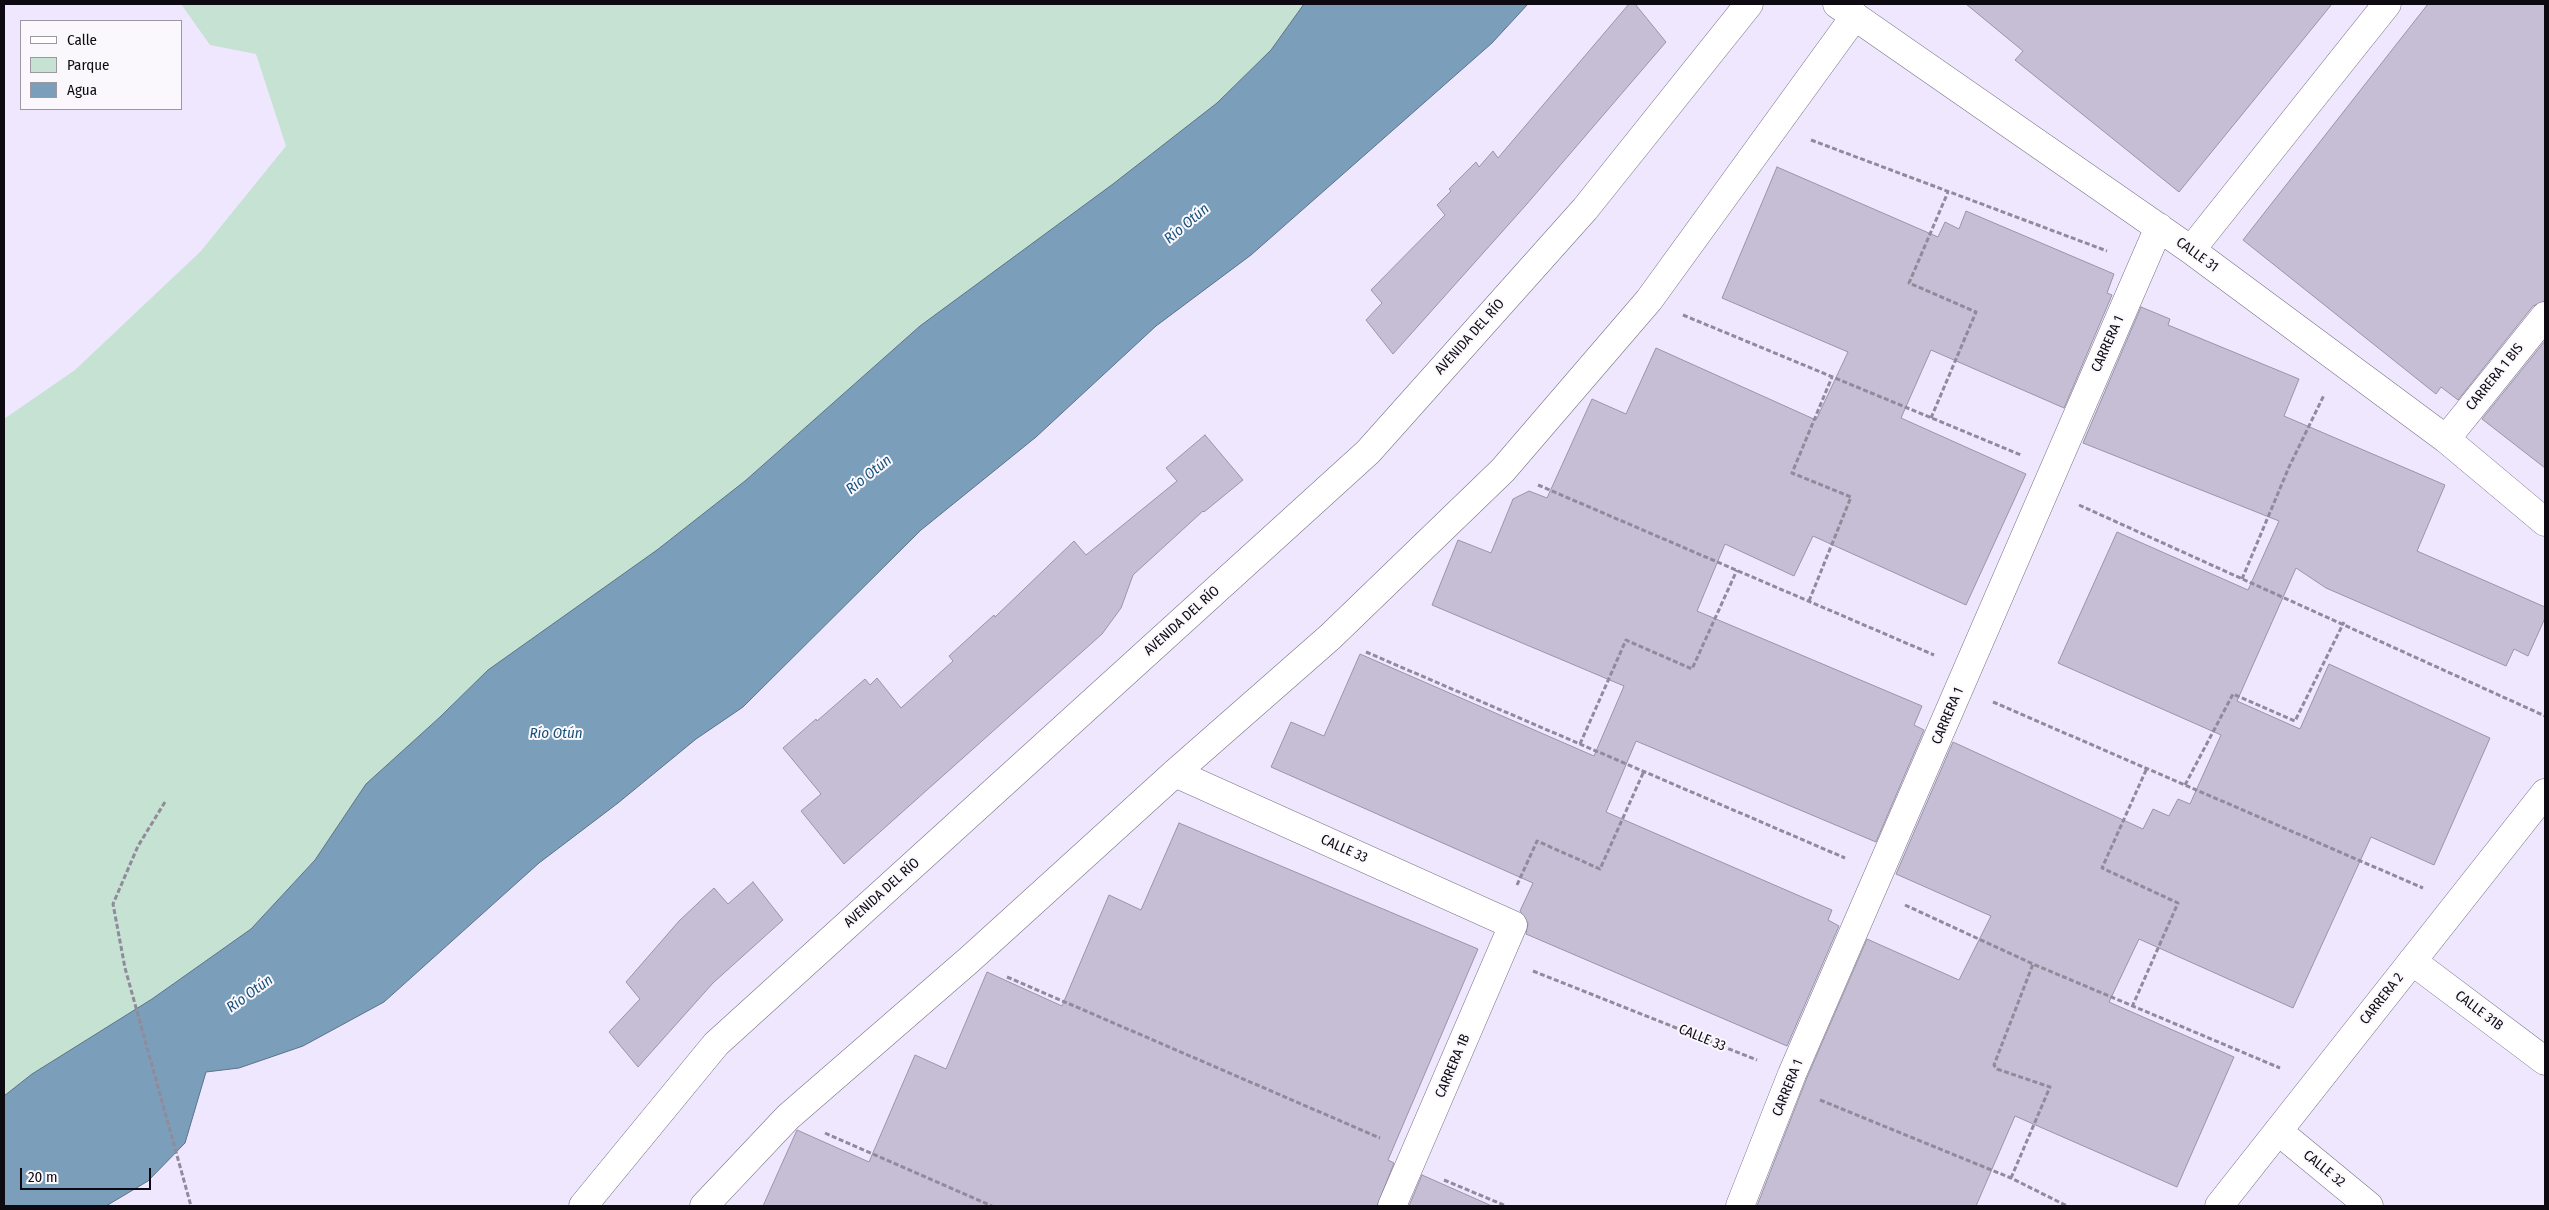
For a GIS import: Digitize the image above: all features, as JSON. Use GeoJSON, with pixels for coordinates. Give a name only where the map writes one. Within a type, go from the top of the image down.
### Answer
{"type":"FeatureCollection","features":[{"type":"Feature","properties":{"kind":"street","name":"AVENIDA DEL RÍO"},"geometry":{"type":"LineString","coordinates":[[583,1206],[716,1044],[1368,452],[1584,209],[1749,4]]}},
{"type":"Feature","properties":{"kind":"street"},"geometry":{"type":"LineString","coordinates":[[2191,250],[2387,4]]}},
{"type":"Feature","properties":{"kind":"street"},"geometry":{"type":"LineString","coordinates":[[704,1206],[788,1117],[969,960],[1175,773],[1330,637],[1504,470],[1649,300],[1776,127],[1846,10]]}},
{"type":"Feature","properties":{"kind":"street","name":"CALLE 31"},"geometry":{"type":"LineString","coordinates":[[1846,10],[2191,250],[2340,363],[2446,439],[2545,522]]}},
{"type":"Feature","properties":{"kind":"street","name":"CARRERA 1"},"geometry":{"type":"LineString","coordinates":[[1740,1206],[1791,1081],[2159,227]]}},
{"type":"Feature","properties":{"kind":"street","name":"CARRERA 1 BIS"},"geometry":{"type":"LineString","coordinates":[[2446,439],[2545,316]]}},
{"type":"Feature","properties":{"kind":"street","name":"CALLE 33"},"geometry":{"type":"LineString","coordinates":[[1175,773],[1507,922]]}},
{"type":"Feature","properties":{"kind":"street","name":"CARRERA 2"},"geometry":{"type":"LineString","coordinates":[[2219,1206],[2412,961],[2542,804]]}},
{"type":"Feature","properties":{"kind":"street","name":"CARRERA 1B"},"geometry":{"type":"LineString","coordinates":[[1392,1206],[1500,957],[1507,922]]}},
{"type":"Feature","properties":{"kind":"street","name":"CALLE 31B"},"geometry":{"type":"LineString","coordinates":[[2412,961],[2545,1061]]}},
{"type":"Feature","properties":{"kind":"street","name":"CALLE 32"},"geometry":{"type":"LineString","coordinates":[[2278,1132],[2369,1206]]}},
{"type":"Feature","properties":{"kind":"path"},"geometry":{"type":"LineString","coordinates":[[1776,127],[2143,264]]}},
{"type":"Feature","properties":{"kind":"path"},"geometry":{"type":"LineString","coordinates":[[1931,418],[1976,312],[1909,283],[1948,192]]}},
{"type":"Feature","properties":{"kind":"path"},"geometry":{"type":"LineString","coordinates":[[1649,300],[1931,418],[2242,579],[2344,622],[2545,716]]}},
{"type":"Feature","properties":{"kind":"path"},"geometry":{"type":"LineString","coordinates":[[2242,579],[2289,467],[2340,363]]}},
{"type":"Feature","properties":{"kind":"path"},"geometry":{"type":"LineString","coordinates":[[1808,601],[1851,497],[1792,473],[1832,377]]}},
{"type":"Feature","properties":{"kind":"path"},"geometry":{"type":"LineString","coordinates":[[1504,470],[1808,601],[2148,768],[2458,904]]}},
{"type":"Feature","properties":{"kind":"path"},"geometry":{"type":"LineString","coordinates":[[1580,744],[1626,640],[1692,669],[1737,570]]}},
{"type":"Feature","properties":{"kind":"path"},"geometry":{"type":"LineString","coordinates":[[2186,785],[2233,694],[2295,721],[2344,622]]}},
{"type":"Feature","properties":{"kind":"path"},"geometry":{"type":"LineString","coordinates":[[1330,637],[1644,771],[1877,881],[2033,964],[2315,1083]]}},
{"type":"Feature","properties":{"kind":"path"},"geometry":{"type":"LineString","coordinates":[[2132,1007],[2178,903],[2102,868],[2148,768]]}},
{"type":"Feature","properties":{"kind":"path"},"geometry":{"type":"LineString","coordinates":[[1507,922],[1537,841],[1600,870],[1644,771]]}},
{"type":"Feature","properties":{"kind":"path"},"geometry":{"type":"LineString","coordinates":[[164,802],[138,846],[113,904],[125,968],[186,1195],[191,1206]]}},
{"type":"Feature","properties":{"kind":"path","name":"CALLE 33"},"geometry":{"type":"LineString","coordinates":[[1500,957],[1791,1081],[2011,1178],[2068,1206]]}},
{"type":"Feature","properties":{"kind":"path"},"geometry":{"type":"LineString","coordinates":[[969,960],[1413,1159],[1506,1206]]}},
{"type":"Feature","properties":{"kind":"path"},"geometry":{"type":"LineString","coordinates":[[2011,1178],[2050,1087],[1997,1069],[1994,1065],[2033,964]]}},
{"type":"Feature","properties":{"kind":"path"},"geometry":{"type":"LineString","coordinates":[[788,1117],[992,1206]]}},
{"type":"Feature","properties":{"kind":"green space"},"geometry":{"type":"Polygon","coordinates":[[[181,4],[1304,4],[1271,50],[1217,103],[1113,184],[920,326],[745,481],[657,550],[488,670],[440,717],[366,784],[315,860],[251,929],[152,999],[32,1074],[4,1096],[4,419],[75,370],[201,251],[286,146],[256,54],[210,45],[181,4]]]}},
{"type":"Feature","properties":{"kind":"water","name":"Río Otún"},"geometry":{"type":"Polygon","coordinates":[[[1304,4],[1528,4],[1492,43],[1251,255],[1156,326],[1036,437],[921,530],[743,707],[696,739],[618,803],[539,863],[384,1002],[303,1046],[239,1068],[206,1072],[185,1143],[148,1181],[106,1206],[4,1206],[4,1096],[32,1074],[152,999],[251,929],[315,860],[366,784],[440,717],[488,670],[657,550],[745,481],[920,326],[1113,184],[1217,103],[1271,50],[1304,4]]]}},
{"type":"Feature","properties":{"kind":"building"},"geometry":{"type":"Polygon","coordinates":[[[1629,4],[1635,4],[1666,42],[1526,205],[1393,354],[1366,320],[1382,303],[1371,290],[1445,215],[1437,205],[1451,191],[1449,189],[1476,162],[1479,167],[1493,151],[1498,158],[1629,4]]]}},
{"type":"Feature","properties":{"kind":"building"},"geometry":{"type":"Polygon","coordinates":[[[1966,4],[2332,4],[2179,192],[2015,60],[2023,51],[1966,4]]]}},
{"type":"Feature","properties":{"kind":"building"},"geometry":{"type":"Polygon","coordinates":[[[2428,4],[2545,4],[2545,301],[2533,306],[2458,400],[2441,387],[2436,394],[2243,240],[2428,4]]]}},
{"type":"Feature","properties":{"kind":"building"},"geometry":{"type":"Polygon","coordinates":[[[1777,167],[1938,237],[1945,222],[1959,229],[1966,211],[2114,274],[2107,293],[2112,295],[2064,408],[1931,350],[1901,418],[2026,474],[1966,605],[1813,536],[1794,576],[1725,544],[1697,611],[1922,706],[1914,725],[1924,730],[1876,842],[1636,741],[1606,812],[1832,910],[1828,920],[1839,926],[1787,1046],[1526,934],[1528,923],[1520,911],[1533,883],[1271,767],[1291,722],[1324,736],[1360,654],[1594,756],[1624,686],[1432,605],[1458,540],[1491,553],[1513,499],[1529,491],[1547,498],[1592,399],[1626,414],[1656,348],[1816,420],[1848,352],[1722,298],[1777,167]]]}},
{"type":"Feature","properties":{"kind":"building"},"geometry":{"type":"Polygon","coordinates":[[[2141,307],[2170,319],[2168,325],[2299,379],[2284,416],[2445,485],[2417,551],[2545,607],[2545,618],[2528,656],[2514,649],[2506,666],[2326,588],[2296,568],[2237,701],[2300,729],[2329,664],[2490,738],[2434,865],[2371,837],[2293,1008],[2139,939],[2109,1002],[2234,1057],[2177,1187],[2015,1116],[1976,1206],[1757,1206],[1806,1080],[1867,939],[1959,980],[1991,916],[1896,874],[1953,742],[2143,829],[2153,809],[2169,816],[2178,799],[2190,804],[2221,735],[2058,663],[2117,532],[2248,590],[2279,521],[2083,443],[2141,307]]]}},
{"type":"Feature","properties":{"kind":"building"},"geometry":{"type":"Polygon","coordinates":[[[2545,341],[2545,468],[2482,419],[2545,341]]]}},
{"type":"Feature","properties":{"kind":"building"},"geometry":{"type":"Polygon","coordinates":[[[1205,435],[1243,480],[1203,511],[1133,575],[1121,608],[1102,634],[844,864],[801,811],[821,794],[783,748],[865,679],[870,685],[877,678],[901,708],[953,661],[949,656],[994,615],[995,617],[1074,541],[1086,555],[1177,481],[1166,468],[1205,435]]]}},
{"type":"Feature","properties":{"kind":"building"},"geometry":{"type":"Polygon","coordinates":[[[1179,823],[1478,949],[1388,1160],[1394,1163],[1377,1206],[763,1206],[797,1130],[869,1162],[915,1055],[946,1069],[987,972],[1062,1006],[1109,895],[1141,910],[1179,823]]]}},
{"type":"Feature","properties":{"kind":"building"},"geometry":{"type":"Polygon","coordinates":[[[753,882],[783,920],[713,983],[638,1067],[609,1032],[640,999],[626,982],[679,921],[714,888],[728,904],[753,882]]]}},
{"type":"Feature","properties":{"kind":"building"},"geometry":{"type":"Polygon","coordinates":[[[1422,1175],[1492,1206],[1409,1206],[1422,1175]]]}}]}
